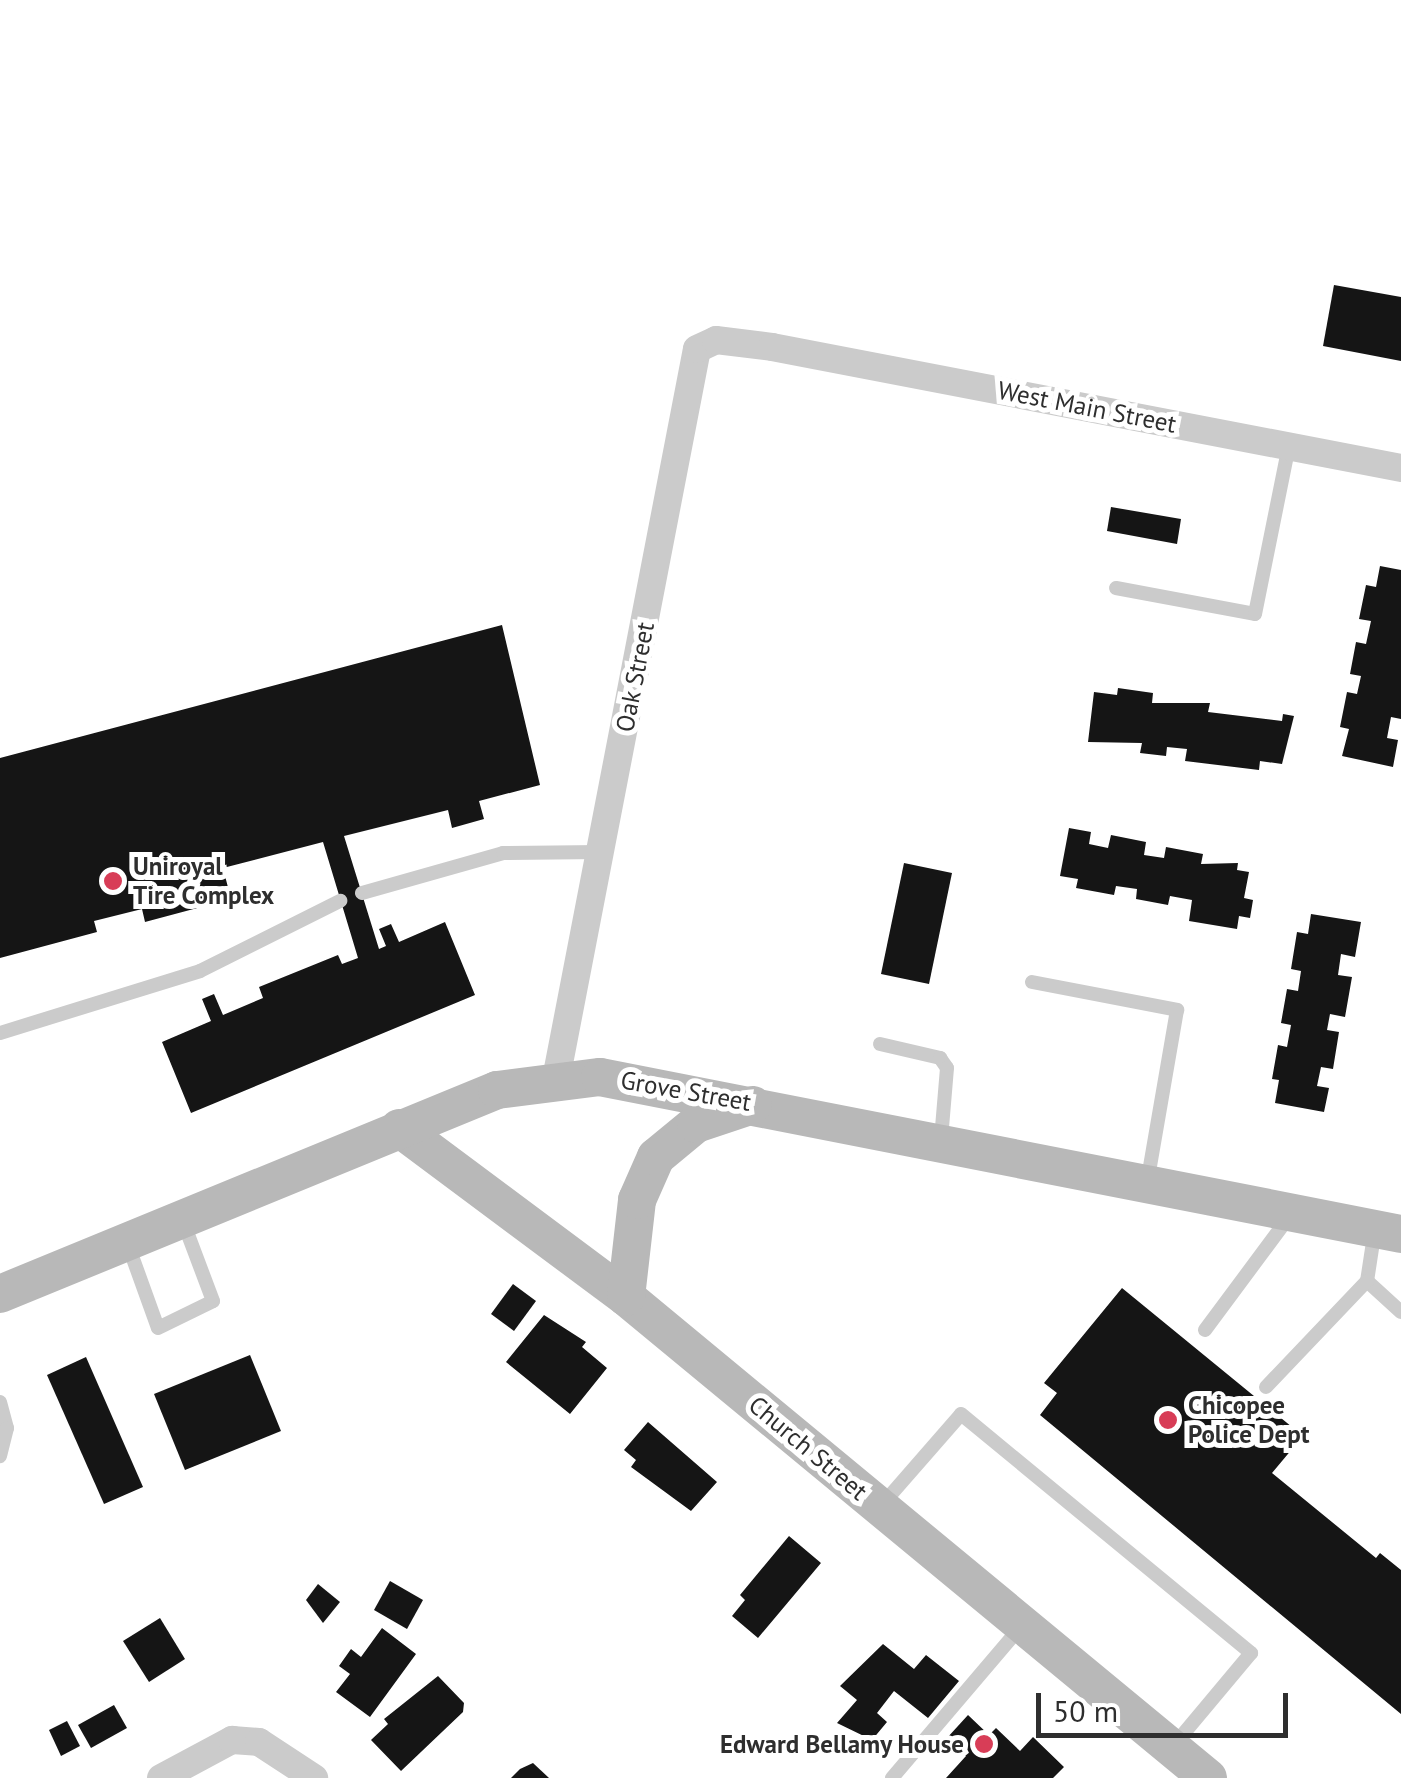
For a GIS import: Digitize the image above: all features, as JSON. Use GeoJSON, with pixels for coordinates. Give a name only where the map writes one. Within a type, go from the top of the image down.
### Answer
{"type":"FeatureCollection","features":[{"type":"Feature","properties":{"kind":"main road","name":"Grove Street"},"geometry":{"type":"LineString","coordinates":[[0,1294],[496,1090],[556,1080],[636,1080],[1388,1231]]}},
{"type":"Feature","properties":{"kind":"main road"},"geometry":{"type":"LineString","coordinates":[[626,1297],[637,1200],[656,1156],[696,1124],[760,1104]]}},
{"type":"Feature","properties":{"kind":"main road","name":"Church Street"},"geometry":{"type":"LineString","coordinates":[[399,1128],[626,1297],[1208,1778]]}},
{"type":"Feature","properties":{"kind":"street","name":"Oak Street"},"geometry":{"type":"LineString","coordinates":[[556,1080],[697,349],[716,340],[772,347]]}},
{"type":"Feature","properties":{"kind":"street","name":"West Main Street"},"geometry":{"type":"LineString","coordinates":[[772,347],[1401,468]]}},
{"type":"Feature","properties":{"kind":"street"},"geometry":{"type":"LineString","coordinates":[[160,1778],[232,1740],[259,1742],[314,1778]]}},
{"type":"Feature","properties":{"kind":"lane"},"geometry":{"type":"LineString","coordinates":[[1116,588],[1255,614],[1289,446]]}},
{"type":"Feature","properties":{"kind":"lane"},"geometry":{"type":"LineString","coordinates":[[362,894],[503,853],[600,852]]}},
{"type":"Feature","properties":{"kind":"lane"},"geometry":{"type":"LineString","coordinates":[[0,1033],[200,972],[340,901]]}},
{"type":"Feature","properties":{"kind":"lane"},"geometry":{"type":"LineString","coordinates":[[1032,982],[1177,1010],[1148,1183]]}},
{"type":"Feature","properties":{"kind":"lane"},"geometry":{"type":"LineString","coordinates":[[880,1044],[940,1058],[947,1068],[942,1141]]}},
{"type":"Feature","properties":{"kind":"lane"},"geometry":{"type":"LineString","coordinates":[[1205,1330],[1293,1213]]}},
{"type":"Feature","properties":{"kind":"lane"},"geometry":{"type":"LineString","coordinates":[[127,1241],[158,1328],[213,1302],[182,1218]]}},
{"type":"Feature","properties":{"kind":"lane"},"geometry":{"type":"LineString","coordinates":[[1266,1387],[1366,1281],[1388,1231]]}},
{"type":"Feature","properties":{"kind":"lane"},"geometry":{"type":"LineString","coordinates":[[1366,1281],[1401,1312]]}},
{"type":"Feature","properties":{"kind":"lane"},"geometry":{"type":"LineString","coordinates":[[0,1402],[6,1428],[0,1456]]}},
{"type":"Feature","properties":{"kind":"lane"},"geometry":{"type":"LineString","coordinates":[[880,1508],[961,1414],[1251,1653],[1172,1749]]}},
{"type":"Feature","properties":{"kind":"lane"},"geometry":{"type":"LineString","coordinates":[[892,1778],[1022,1625]]}},
{"type":"Feature","properties":{"kind":"building"},"geometry":{"type":"Polygon","coordinates":[[[1334,285],[1401,297],[1401,361],[1323,346],[1334,285]]]}},
{"type":"Feature","properties":{"kind":"building"},"geometry":{"type":"Polygon","coordinates":[[[1111,507],[1181,519],[1177,544],[1107,531],[1111,507]]]}},
{"type":"Feature","properties":{"kind":"building"},"geometry":{"type":"Polygon","coordinates":[[[1380,566],[1401,570],[1401,719],[1391,717],[1387,738],[1398,740],[1393,767],[1342,756],[1349,729],[1340,727],[1347,692],[1357,694],[1361,676],[1350,674],[1356,642],[1366,644],[1371,621],[1359,619],[1366,585],[1376,587],[1380,566]]]}},
{"type":"Feature","properties":{"kind":"building","name":"Uniroyal Tire Complex"},"geometry":{"type":"Polygon","coordinates":[[[502,625],[540,785],[479,801],[484,819],[452,828],[448,810],[344,836],[379,949],[386,946],[379,929],[391,924],[399,942],[445,922],[475,995],[191,1113],[162,1042],[211,1021],[202,999],[214,994],[223,1015],[263,998],[259,987],[338,955],[342,964],[358,958],[323,842],[223,868],[231,899],[145,922],[142,909],[94,921],[97,932],[0,958],[0,758],[502,625]]]}},
{"type":"Feature","properties":{"kind":"building"},"geometry":{"type":"Polygon","coordinates":[[[1118,688],[1153,693],[1152,703],[1210,703],[1208,712],[1282,721],[1283,714],[1294,716],[1282,764],[1260,761],[1259,770],[1185,761],[1187,749],[1167,747],[1166,756],[1140,753],[1142,743],[1088,742],[1094,692],[1117,695],[1118,688]]]}},
{"type":"Feature","properties":{"kind":"building"},"geometry":{"type":"Polygon","coordinates":[[[1069,828],[1091,832],[1089,844],[1108,848],[1111,835],[1146,842],[1144,855],[1164,858],[1166,847],[1203,854],[1201,864],[1238,863],[1237,870],[1249,872],[1244,898],[1253,900],[1250,918],[1239,916],[1237,929],[1189,921],[1192,900],[1170,896],[1168,905],[1136,899],[1137,889],[1116,886],[1114,895],[1076,888],[1078,879],[1060,876],[1069,828]]]}},
{"type":"Feature","properties":{"kind":"building"},"geometry":{"type":"Polygon","coordinates":[[[904,863],[952,873],[929,984],[881,974],[904,863]]]}},
{"type":"Feature","properties":{"kind":"building"},"geometry":{"type":"Polygon","coordinates":[[[1311,914],[1361,922],[1355,957],[1341,954],[1338,975],[1352,977],[1345,1017],[1330,1014],[1327,1030],[1339,1032],[1333,1069],[1321,1067],[1317,1086],[1329,1088],[1324,1112],[1275,1103],[1279,1080],[1272,1079],[1278,1045],[1287,1047],[1291,1025],[1281,1023],[1287,989],[1298,991],[1301,971],[1291,969],[1297,932],[1308,934],[1311,914]]]}},
{"type":"Feature","properties":{"kind":"building"},"geometry":{"type":"Polygon","coordinates":[[[513,1284],[536,1301],[514,1331],[491,1314],[513,1284]]]}},
{"type":"Feature","properties":{"kind":"building"},"geometry":{"type":"Polygon","coordinates":[[[1122,1288],[1303,1436],[1272,1473],[1376,1558],[1380,1553],[1401,1570],[1401,1714],[1040,1415],[1057,1393],[1044,1383],[1122,1288]]]}},
{"type":"Feature","properties":{"kind":"building"},"geometry":{"type":"Polygon","coordinates":[[[544,1315],[586,1342],[582,1347],[607,1368],[570,1414],[506,1362],[544,1315]]]}},
{"type":"Feature","properties":{"kind":"building"},"geometry":{"type":"Polygon","coordinates":[[[250,1355],[281,1431],[185,1470],[154,1394],[250,1355]]]}},
{"type":"Feature","properties":{"kind":"building"},"geometry":{"type":"Polygon","coordinates":[[[86,1357],[143,1487],[104,1504],[47,1375],[86,1357]]]}},
{"type":"Feature","properties":{"kind":"building"},"geometry":{"type":"Polygon","coordinates":[[[648,1422],[717,1482],[691,1511],[631,1467],[636,1460],[624,1450],[648,1422]]]}},
{"type":"Feature","properties":{"kind":"building"},"geometry":{"type":"Polygon","coordinates":[[[789,1536],[821,1563],[758,1638],[732,1616],[745,1600],[740,1595],[789,1536]]]}},
{"type":"Feature","properties":{"kind":"building"},"geometry":{"type":"Polygon","coordinates":[[[390,1581],[423,1600],[407,1629],[374,1610],[390,1581]]]}},
{"type":"Feature","properties":{"kind":"building"},"geometry":{"type":"Polygon","coordinates":[[[318,1584],[340,1602],[323,1623],[306,1600],[318,1584]]]}},
{"type":"Feature","properties":{"kind":"building"},"geometry":{"type":"Polygon","coordinates":[[[160,1618],[185,1659],[149,1682],[123,1641],[160,1618]]]}},
{"type":"Feature","properties":{"kind":"building"},"geometry":{"type":"Polygon","coordinates":[[[382,1628],[416,1654],[370,1717],[336,1692],[350,1674],[339,1666],[351,1649],[361,1657],[382,1628]]]}},
{"type":"Feature","properties":{"kind":"building"},"geometry":{"type":"Polygon","coordinates":[[[883,1644],[914,1669],[926,1655],[959,1681],[928,1718],[894,1691],[877,1713],[887,1722],[872,1740],[837,1723],[857,1700],[840,1686],[883,1644]]]}},
{"type":"Feature","properties":{"kind":"building"},"geometry":{"type":"Polygon","coordinates":[[[438,1676],[464,1703],[463,1712],[401,1771],[371,1740],[388,1724],[384,1719],[438,1676]]]}},
{"type":"Feature","properties":{"kind":"building"},"geometry":{"type":"Polygon","coordinates":[[[114,1705],[127,1728],[91,1748],[78,1725],[114,1705]]]}},
{"type":"Feature","properties":{"kind":"building","name":"Edward Bellamy House"},"geometry":{"type":"Polygon","coordinates":[[[968,1715],[989,1735],[996,1728],[1020,1751],[1033,1737],[1064,1767],[1053,1778],[946,1778],[966,1756],[947,1738],[968,1715]]]}},
{"type":"Feature","properties":{"kind":"building"},"geometry":{"type":"Polygon","coordinates":[[[67,1721],[80,1746],[61,1756],[49,1730],[67,1721]]]}},
{"type":"Feature","properties":{"kind":"building"},"geometry":{"type":"Polygon","coordinates":[[[533,1763],[549,1778],[511,1778],[520,1769],[533,1763]]]}},
{"type":"Feature","properties":{"kind":"place","name":"Uniroyal Tire Complex"},"geometry":{"type":"Point","coordinates":[113,881]}},
{"type":"Feature","properties":{"kind":"place","name":"Chicopee Police Dept"},"geometry":{"type":"Point","coordinates":[1168,1420]}},
{"type":"Feature","properties":{"kind":"place","name":"Edward Bellamy House"},"geometry":{"type":"Point","coordinates":[984,1744]}}]}
